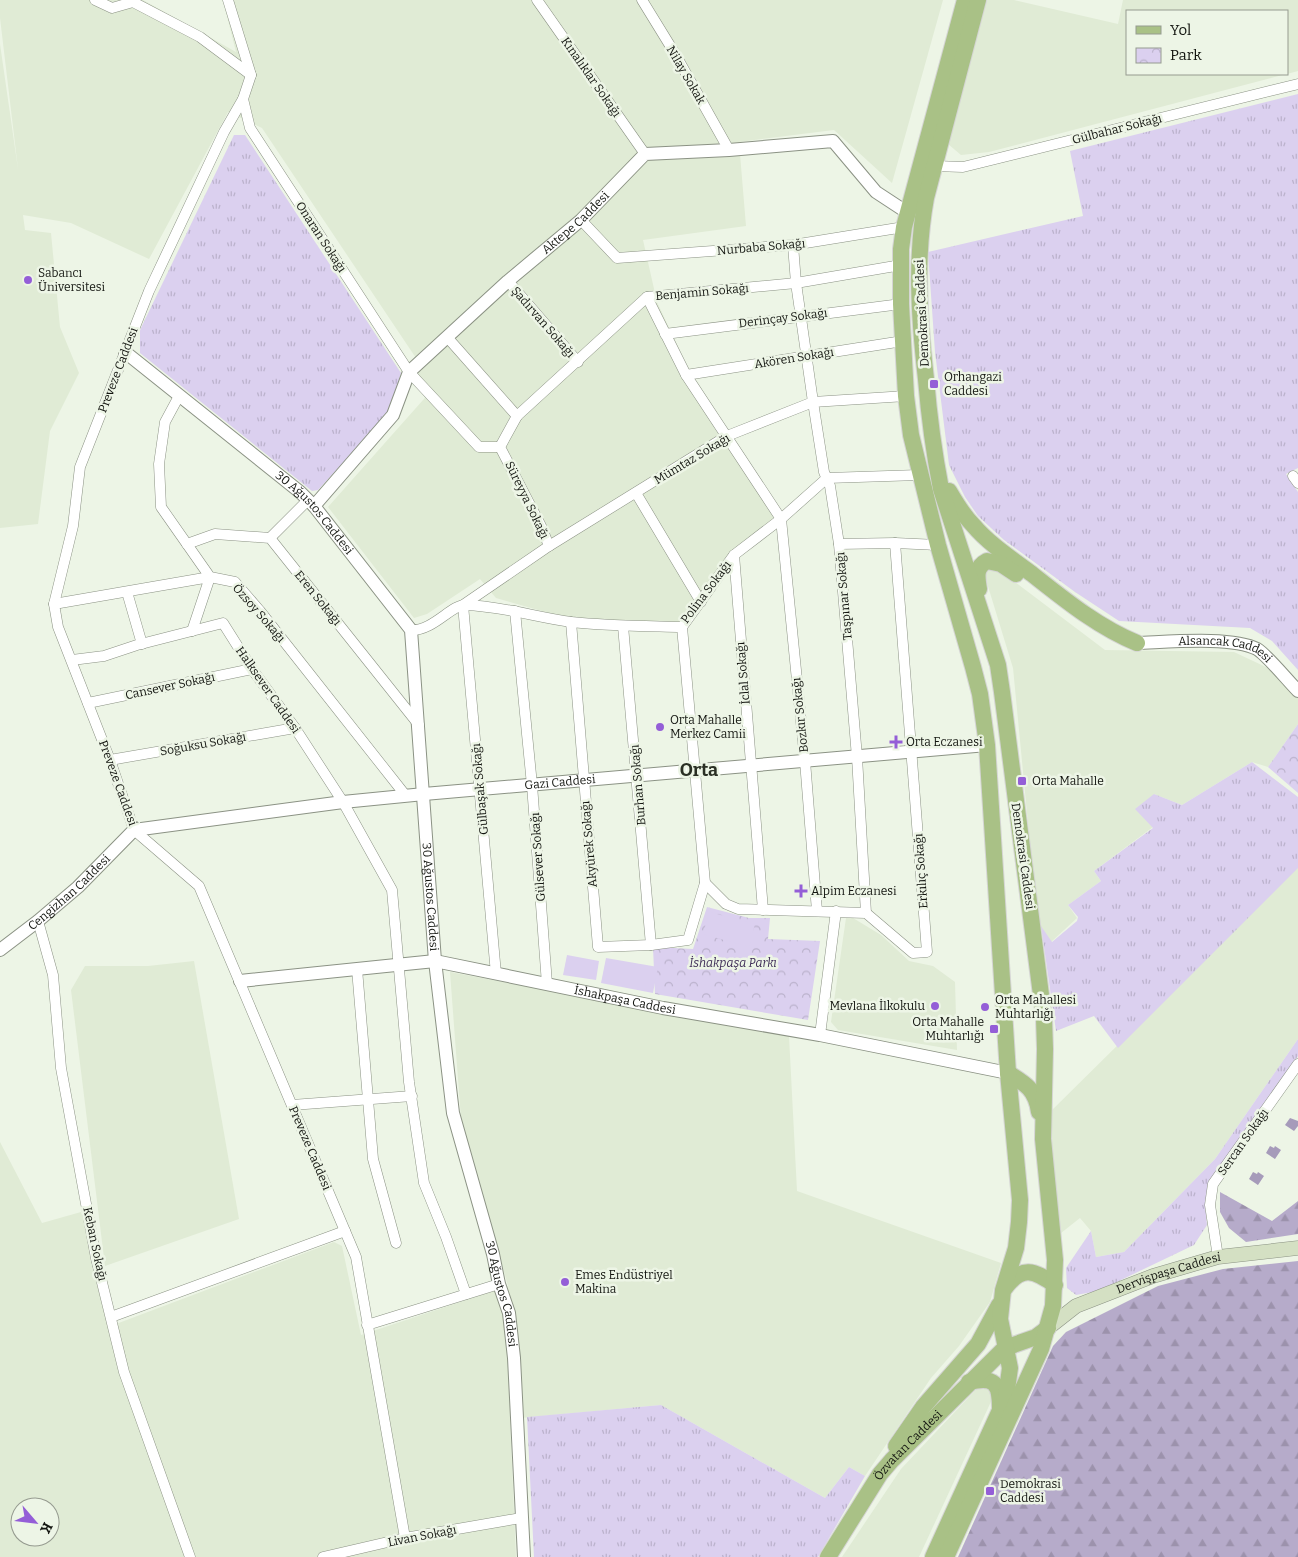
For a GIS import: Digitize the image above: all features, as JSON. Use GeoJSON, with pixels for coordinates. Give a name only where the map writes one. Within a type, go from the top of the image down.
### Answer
{"type":"FeatureCollection","features":[{"type":"Feature","properties":{"kind":"main road"},"geometry":{"type":"LineString","coordinates":[[934,166],[931,172],[925,175],[919,174],[911,164],[956,0]]}},
{"type":"Feature","properties":{"kind":"main road","name":"Demokrasi Caddesi"},"geometry":{"type":"LineString","coordinates":[[933,1557],[1006,1397],[1009,1383],[1009,1362],[1000,1319],[1002,1294],[1016,1248],[1020,1200],[1008,1073],[987,745],[978,685],[938,545],[911,435],[906,396],[901,304],[901,249],[906,220],[965,0]]}},
{"type":"Feature","properties":{"kind":"main road","name":"Demokrasi Caddesi"},"geometry":{"type":"LineString","coordinates":[[946,1557],[1037,1358],[1054,1306],[1056,1260],[1043,1138],[1045,1049],[1043,1009],[998,665],[938,471],[923,355],[919,302],[918,262],[926,198],[978,0]]}},
{"type":"Feature","properties":{"kind":"main road"},"geometry":{"type":"LineString","coordinates":[[938,471],[956,503],[968,520],[986,539],[1091,619],[1109,630],[1137,642]]}},
{"type":"Feature","properties":{"kind":"main road"},"geometry":{"type":"LineString","coordinates":[[949,581],[951,572],[963,556],[972,550],[989,548],[1006,555]]}},
{"type":"Feature","properties":{"kind":"main road"},"geometry":{"type":"LineString","coordinates":[[983,619],[977,575],[978,568],[988,561],[993,561],[1001,564],[1067,612],[1107,638],[1118,641],[1137,642]]}},
{"type":"Feature","properties":{"kind":"main road"},"geometry":{"type":"LineString","coordinates":[[987,745],[993,744],[999,738],[1004,716]]}},
{"type":"Feature","properties":{"kind":"main road"},"geometry":{"type":"LineString","coordinates":[[1008,1073],[1032,1090],[1035,1096],[1043,1138]]}},
{"type":"Feature","properties":{"kind":"main road","name":"Dervişpaşa Caddesi"},"geometry":{"type":"LineString","coordinates":[[1048,1328],[1076,1306],[1153,1276],[1218,1258],[1298,1248]]}},
{"type":"Feature","properties":{"kind":"main road"},"geometry":{"type":"LineString","coordinates":[[880,1474],[910,1425],[978,1344],[1002,1294],[1014,1276],[1023,1272],[1032,1272],[1043,1276],[1055,1285],[1057,1294],[1064,1302],[1076,1306]]}},
{"type":"Feature","properties":{"kind":"main road"},"geometry":{"type":"LineString","coordinates":[[1000,1319],[1007,1330],[1015,1337],[1024,1340]]}},
{"type":"Feature","properties":{"kind":"main road"},"geometry":{"type":"LineString","coordinates":[[1005,1348],[1036,1336],[1048,1328]]}},
{"type":"Feature","properties":{"kind":"main road","name":"Özvatan Caddesi"},"geometry":{"type":"LineString","coordinates":[[828,1557],[880,1474],[969,1382],[1005,1348]]}},
{"type":"Feature","properties":{"kind":"main road"},"geometry":{"type":"LineString","coordinates":[[969,1382],[985,1379],[994,1383],[1000,1393],[1000,1410]]}},
{"type":"Feature","properties":{"kind":"street"},"geometry":{"type":"LineString","coordinates":[[95,0],[112,8],[133,2],[200,38],[251,76]]}},
{"type":"Feature","properties":{"kind":"street"},"geometry":{"type":"LineString","coordinates":[[228,0],[251,76]]}},
{"type":"Feature","properties":{"kind":"street","name":"Kınalıklar Sokağı"},"geometry":{"type":"LineString","coordinates":[[537,0],[645,154]]}},
{"type":"Feature","properties":{"kind":"street","name":"Nilay Sokak"},"geometry":{"type":"LineString","coordinates":[[642,0],[674,52],[729,150]]}},
{"type":"Feature","properties":{"kind":"street","name":"Preveze Caddesi"},"geometry":{"type":"LineString","coordinates":[[251,76],[243,98],[224,132],[149,291],[80,467],[73,526],[54,604],[58,627],[110,760],[134,830],[199,886],[356,1257],[405,1538]]}},
{"type":"Feature","properties":{"kind":"street","name":"Gülbahar Sokağı"},"geometry":{"type":"LineString","coordinates":[[934,166],[963,167],[1298,84]]}},
{"type":"Feature","properties":{"kind":"street","name":"Onaran Sokağı"},"geometry":{"type":"LineString","coordinates":[[243,98],[250,128],[409,372],[479,447],[500,447]]}},
{"type":"Feature","properties":{"kind":"street"},"geometry":{"type":"LineString","coordinates":[[645,154],[729,150],[833,141],[876,192],[906,220]]}},
{"type":"Feature","properties":{"kind":"street","name":"Aktepe Caddesi"},"geometry":{"type":"LineString","coordinates":[[311,503],[393,415],[409,372],[508,281],[581,220],[645,154]]}},
{"type":"Feature","properties":{"kind":"street","name":"Nurbaba Sokağı"},"geometry":{"type":"LineString","coordinates":[[581,220],[617,258],[793,245],[906,220]]}},
{"type":"Feature","properties":{"kind":"street","name":"Taşpınar Sokağı"},"geometry":{"type":"LineString","coordinates":[[793,245],[796,283],[813,402],[826,478],[830,486],[839,544],[858,756],[866,913]]}},
{"type":"Feature","properties":{"kind":"street","name":"Benjamin Sokağı"},"geometry":{"type":"LineString","coordinates":[[517,416],[647,297],[796,283],[901,266]]}},
{"type":"Feature","properties":{"kind":"street","name":"Şadırvan Sokağı"},"geometry":{"type":"LineString","coordinates":[[508,281],[578,362]]}},
{"type":"Feature","properties":{"kind":"street"},"geometry":{"type":"LineString","coordinates":[[647,297],[686,375],[781,519]]}},
{"type":"Feature","properties":{"kind":"street","name":"Derinçay Sokağı"},"geometry":{"type":"LineString","coordinates":[[665,334],[901,304]]}},
{"type":"Feature","properties":{"kind":"street"},"geometry":{"type":"LineString","coordinates":[[447,337],[517,416]]}},
{"type":"Feature","properties":{"kind":"street","name":"Akören Sokağı"},"geometry":{"type":"LineString","coordinates":[[686,375],[903,341]]}},
{"type":"Feature","properties":{"kind":"street","name":"30 Ağustos Caddesi"},"geometry":{"type":"LineString","coordinates":[[125,352],[300,492],[311,503],[411,630],[435,961],[453,1113],[493,1254],[499,1284],[509,1313],[514,1358],[524,1557]]}},
{"type":"Feature","properties":{"kind":"street"},"geometry":{"type":"LineString","coordinates":[[179,396],[165,422],[159,464],[161,507],[210,577]]}},
{"type":"Feature","properties":{"kind":"street","name":"Mümtaz Sokağı"},"geometry":{"type":"LineString","coordinates":[[463,605],[549,546],[727,436],[813,402],[906,396]]}},
{"type":"Feature","properties":{"kind":"street","name":"Süreyya Sokağı"},"geometry":{"type":"LineString","coordinates":[[517,416],[500,447],[541,526],[549,546]]}},
{"type":"Feature","properties":{"kind":"street"},"geometry":{"type":"LineString","coordinates":[[826,478],[920,475]]}},
{"type":"Feature","properties":{"kind":"street","name":"Polina Sokağı"},"geometry":{"type":"LineString","coordinates":[[463,605],[515,611],[571,622],[623,626],[682,627],[734,555],[781,519],[826,478]]}},
{"type":"Feature","properties":{"kind":"street"},"geometry":{"type":"LineString","coordinates":[[636,493],[701,602]]}},
{"type":"Feature","properties":{"kind":"street"},"geometry":{"type":"LineString","coordinates":[[186,544],[215,534],[270,538],[311,503]]}},
{"type":"Feature","properties":{"kind":"street","name":"Bozkır Sokağı"},"geometry":{"type":"LineString","coordinates":[[781,519],[805,761],[817,911]]}},
{"type":"Feature","properties":{"kind":"street","name":"Eren Sokağı"},"geometry":{"type":"LineString","coordinates":[[270,538],[419,725]]}},
{"type":"Feature","properties":{"kind":"street"},"geometry":{"type":"LineString","coordinates":[[839,544],[938,545]]}},
{"type":"Feature","properties":{"kind":"street","name":"Erkılıç Sokağı"},"geometry":{"type":"LineString","coordinates":[[866,913],[914,954],[927,952],[895,544]]}},
{"type":"Feature","properties":{"kind":"street","name":"İclal Sokağı"},"geometry":{"type":"LineString","coordinates":[[734,555],[763,910]]}},
{"type":"Feature","properties":{"kind":"street"},"geometry":{"type":"LineString","coordinates":[[54,604],[210,577]]}},
{"type":"Feature","properties":{"kind":"street"},"geometry":{"type":"LineString","coordinates":[[192,631],[210,577]]}},
{"type":"Feature","properties":{"kind":"street","name":"Özsoy Sokağı"},"geometry":{"type":"LineString","coordinates":[[210,577],[235,582],[406,796]]}},
{"type":"Feature","properties":{"kind":"street"},"geometry":{"type":"LineString","coordinates":[[127,592],[142,644]]}},
{"type":"Feature","properties":{"kind":"street"},"geometry":{"type":"LineString","coordinates":[[411,630],[421,630],[463,605]]}},
{"type":"Feature","properties":{"kind":"street","name":"Gülbaşak Sokağı"},"geometry":{"type":"LineString","coordinates":[[463,605],[481,789],[496,974]]}},
{"type":"Feature","properties":{"kind":"street","name":"Gülsever Sokağı"},"geometry":{"type":"LineString","coordinates":[[515,611],[532,785],[547,984]]}},
{"type":"Feature","properties":{"kind":"street","name":"Akyürek Sokağı"},"geometry":{"type":"LineString","coordinates":[[571,622],[598,947],[651,945]]}},
{"type":"Feature","properties":{"kind":"street","name":"Halksever Caddesi"},"geometry":{"type":"LineString","coordinates":[[72,660],[104,656],[223,623],[252,669],[296,728],[343,802],[392,890],[400,966]]}},
{"type":"Feature","properties":{"kind":"street","name":"Burhan Sokağı"},"geometry":{"type":"LineString","coordinates":[[623,626],[651,945]]}},
{"type":"Feature","properties":{"kind":"street"},"geometry":{"type":"LineString","coordinates":[[651,945],[688,940],[705,884],[682,627]]}},
{"type":"Feature","properties":{"kind":"street","name":"Alsancak Caddesi"},"geometry":{"type":"LineString","coordinates":[[1137,642],[1244,643],[1259,650],[1298,691]]}},
{"type":"Feature","properties":{"kind":"street","name":"Cansever Sokağı"},"geometry":{"type":"LineString","coordinates":[[88,703],[252,669]]}},
{"type":"Feature","properties":{"kind":"street","name":"Soğuksu Sokağı"},"geometry":{"type":"LineString","coordinates":[[110,760],[296,728]]}},
{"type":"Feature","properties":{"kind":"street","name":"Gazi Caddesi"},"geometry":{"type":"LineString","coordinates":[[134,830],[343,802],[987,745]]}},
{"type":"Feature","properties":{"kind":"street","name":"Cengizhan Caddesi"},"geometry":{"type":"LineString","coordinates":[[0,950],[78,887],[134,830]]}},
{"type":"Feature","properties":{"kind":"street"},"geometry":{"type":"LineString","coordinates":[[705,884],[726,904],[738,909],[866,913]]}},
{"type":"Feature","properties":{"kind":"street"},"geometry":{"type":"LineString","coordinates":[[820,1035],[836,911]]}},
{"type":"Feature","properties":{"kind":"street","name":"Keban Sokağı"},"geometry":{"type":"LineString","coordinates":[[38,921],[53,975],[61,1068],[96,1258],[124,1372],[190,1557]]}},
{"type":"Feature","properties":{"kind":"street","name":"İshakpaşa Caddesi"},"geometry":{"type":"LineString","coordinates":[[240,980],[400,966],[435,961],[663,1008],[820,1035],[1008,1073]]}},
{"type":"Feature","properties":{"kind":"street"},"geometry":{"type":"LineString","coordinates":[[400,966],[412,1096],[424,1183],[466,1294]]}},
{"type":"Feature","properties":{"kind":"street"},"geometry":{"type":"LineString","coordinates":[[357,969],[373,1159],[396,1243]]}},
{"type":"Feature","properties":{"kind":"street","name":"Sercan Sokağı"},"geometry":{"type":"LineString","coordinates":[[1218,1258],[1210,1205],[1213,1184],[1298,1064]]}},
{"type":"Feature","properties":{"kind":"street"},"geometry":{"type":"LineString","coordinates":[[292,1105],[412,1096]]}},
{"type":"Feature","properties":{"kind":"street"},"geometry":{"type":"LineString","coordinates":[[111,1317],[345,1231]]}},
{"type":"Feature","properties":{"kind":"street"},"geometry":{"type":"LineString","coordinates":[[368,1325],[499,1284]]}},
{"type":"Feature","properties":{"kind":"street","name":"Livan Sokağı"},"geometry":{"type":"LineString","coordinates":[[324,1557],[405,1538],[521,1518]]}},
{"type":"Feature","properties":{"kind":"shaded area"},"geometry":{"type":"Polygon","coordinates":[[[0,0],[143,0],[236,52],[223,0],[943,0],[892,183],[834,130],[739,142],[746,226],[643,240],[657,302],[686,364],[785,520],[736,558],[684,627],[570,619],[496,598],[480,579],[427,614],[414,618],[328,507],[431,391],[416,373],[422,367],[262,128],[228,112],[149,259],[71,223],[23,215],[25,230],[51,233],[60,327],[79,373],[50,431],[38,524],[0,528],[0,44],[18,169],[0,18],[0,0]]]}},
{"type":"Feature","properties":{"kind":"shaded area"},"geometry":{"type":"Polygon","coordinates":[[[987,0],[1014,0],[1118,24],[1123,0],[1298,0],[1298,71],[1288,74],[1288,10],[1126,10],[1126,75],[1282,75],[989,152],[961,155],[948,144],[987,0]]]}},
{"type":"Feature","properties":{"kind":"shaded area"},"geometry":{"type":"Polygon","coordinates":[[[994,566],[1105,650],[1234,652],[1268,668],[1298,696],[1298,724],[1268,767],[1252,762],[1182,805],[1154,794],[1153,827],[1094,871],[1101,881],[1068,905],[1077,918],[1051,942],[1041,929],[1030,844],[1013,668],[983,570],[994,566]]]}},
{"type":"Feature","properties":{"kind":"shaded area"},"geometry":{"type":"Polygon","coordinates":[[[1298,867],[1298,1039],[1215,1159],[1124,1252],[1096,1257],[1091,1231],[1080,1218],[1056,1237],[1048,1114],[1298,867]]]}},
{"type":"Feature","properties":{"kind":"shaded area"},"geometry":{"type":"Polygon","coordinates":[[[846,918],[853,918],[881,935],[909,961],[933,966],[955,982],[957,1050],[838,1030],[831,1022],[846,918]]]}},
{"type":"Feature","properties":{"kind":"shaded area"},"geometry":{"type":"Polygon","coordinates":[[[194,961],[239,1219],[105,1266],[71,990],[85,966],[148,966],[194,961]]]}},
{"type":"Feature","properties":{"kind":"shaded area"},"geometry":{"type":"Polygon","coordinates":[[[450,972],[789,1036],[797,1191],[1001,1263],[990,1302],[959,1346],[931,1378],[865,1476],[849,1467],[825,1498],[661,1405],[510,1419],[516,1557],[0,1557],[0,1142],[42,1223],[81,1212],[116,1324],[334,1242],[342,1246],[361,1335],[508,1286],[461,1119],[450,972]]]}},
{"type":"Feature","properties":{"kind":"shaded area"},"geometry":{"type":"Polygon","coordinates":[[[985,1380],[995,1393],[919,1557],[842,1557],[901,1469],[985,1380]]]}},
{"type":"Feature","properties":{"kind":"green space"},"geometry":{"type":"Polygon","coordinates":[[[1298,94],[1298,468],[1286,474],[1298,492],[1298,670],[1272,641],[1250,628],[1119,621],[1075,592],[1004,540],[978,516],[965,497],[949,465],[935,352],[928,252],[1083,216],[1070,151],[1298,94]]]}},
{"type":"Feature","properties":{"kind":"green space"},"geometry":{"type":"Polygon","coordinates":[[[234,135],[245,135],[401,373],[389,413],[318,490],[312,491],[140,353],[140,330],[234,135]]]}},
{"type":"Feature","properties":{"kind":"green space"},"geometry":{"type":"Polygon","coordinates":[[[1298,724],[1298,793],[1268,767],[1298,724]]]}},
{"type":"Feature","properties":{"kind":"green space"},"geometry":{"type":"Polygon","coordinates":[[[1252,762],[1298,797],[1298,868],[1118,1048],[1094,1016],[1056,1031],[1041,926],[1052,942],[1077,921],[1078,917],[1068,905],[1101,881],[1094,871],[1153,828],[1135,809],[1154,794],[1182,805],[1252,762]]]}},
{"type":"Feature","properties":{"kind":"green space","name":"İshakpaşa Parkı"},"geometry":{"type":"Polygon","coordinates":[[[707,907],[749,918],[770,918],[768,939],[820,941],[808,1020],[655,994],[653,947],[693,949],[707,907]]]}},
{"type":"Feature","properties":{"kind":"green space"},"geometry":{"type":"Polygon","coordinates":[[[709,912],[755,924],[749,947],[703,934],[709,912]]]}},
{"type":"Feature","properties":{"kind":"green space"},"geometry":{"type":"Polygon","coordinates":[[[567,955],[599,961],[596,980],[563,975],[567,955]]]}},
{"type":"Feature","properties":{"kind":"green space"},"geometry":{"type":"Polygon","coordinates":[[[606,958],[658,967],[653,993],[601,983],[606,958]]]}},
{"type":"Feature","properties":{"kind":"green space"},"geometry":{"type":"Polygon","coordinates":[[[1298,1039],[1298,1056],[1209,1184],[1205,1203],[1207,1225],[1194,1245],[1098,1291],[1076,1295],[1067,1288],[1066,1268],[1091,1231],[1096,1257],[1124,1252],[1215,1159],[1298,1039]]]}},
{"type":"Feature","properties":{"kind":"green space"},"geometry":{"type":"Polygon","coordinates":[[[1220,1192],[1272,1221],[1298,1201],[1298,1234],[1246,1242],[1229,1228],[1220,1212],[1220,1192]]]}},
{"type":"Feature","properties":{"kind":"green space"},"geometry":{"type":"Polygon","coordinates":[[[1298,1261],[1298,1557],[958,1557],[1053,1346],[1066,1332],[1158,1286],[1223,1269],[1298,1261]]]}},
{"type":"Feature","properties":{"kind":"green space"},"geometry":{"type":"Polygon","coordinates":[[[661,1405],[825,1498],[849,1467],[865,1476],[818,1557],[534,1557],[527,1417],[661,1405]]]}},
{"type":"Feature","properties":{"kind":"water"},"geometry":{"type":"Polygon","coordinates":[[[1290,1118],[1298,1121],[1298,1126],[1294,1131],[1285,1125],[1290,1118]]]}},
{"type":"Feature","properties":{"kind":"water"},"geometry":{"type":"Polygon","coordinates":[[[1270,1146],[1274,1148],[1275,1146],[1281,1150],[1275,1159],[1266,1153],[1270,1146]]]}},
{"type":"Feature","properties":{"kind":"water"},"geometry":{"type":"Polygon","coordinates":[[[1253,1172],[1257,1174],[1258,1172],[1264,1176],[1258,1185],[1249,1179],[1253,1172]]]}},
{"type":"Feature","properties":{"kind":"place","name":"Sabancı Üniversitesi"},"geometry":{"type":"Point","coordinates":[28,280]}},
{"type":"Feature","properties":{"kind":"place","name":"Orhangazi Caddesi"},"geometry":{"type":"Point","coordinates":[934,384]}},
{"type":"Feature","properties":{"kind":"place","name":"Orta Mahalle Merkez Camii"},"geometry":{"type":"Point","coordinates":[660,727]}},
{"type":"Feature","properties":{"kind":"place","name":"Orta Eczanesi"},"geometry":{"type":"Point","coordinates":[896,742]}},
{"type":"Feature","properties":{"kind":"place","name":"Orta Mahalle"},"geometry":{"type":"Point","coordinates":[1022,781]}},
{"type":"Feature","properties":{"kind":"place","name":"Alpim Eczanesi"},"geometry":{"type":"Point","coordinates":[801,891]}},
{"type":"Feature","properties":{"kind":"place","name":"Mevlana İlkokulu"},"geometry":{"type":"Point","coordinates":[935,1006]}},
{"type":"Feature","properties":{"kind":"place","name":"Orta Mahallesi Muhtarlığı"},"geometry":{"type":"Point","coordinates":[985,1007]}},
{"type":"Feature","properties":{"kind":"place","name":"Orta Mahalle Muhtarlığı"},"geometry":{"type":"Point","coordinates":[994,1029]}},
{"type":"Feature","properties":{"kind":"place","name":"Emes Endüstriyel Makina"},"geometry":{"type":"Point","coordinates":[565,1282]}},
{"type":"Feature","properties":{"kind":"place","name":"Demokrasi Caddesi"},"geometry":{"type":"Point","coordinates":[990,1491]}},
{"type":"Feature","properties":{"kind":"district","name":"Orta"},"geometry":{"type":"Point","coordinates":[699,770]}}]}
